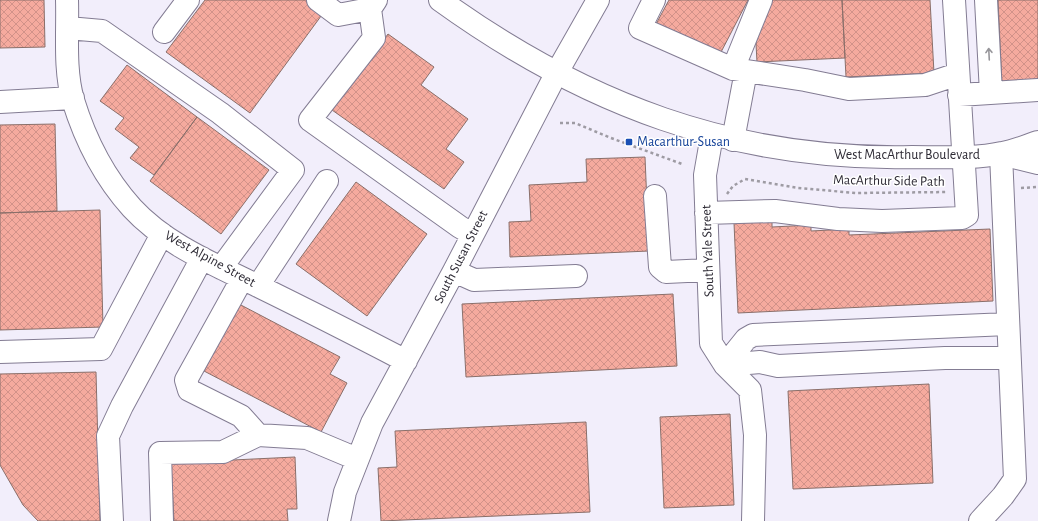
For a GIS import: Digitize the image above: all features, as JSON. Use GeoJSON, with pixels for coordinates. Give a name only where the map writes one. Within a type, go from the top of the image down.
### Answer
{"type":"FeatureCollection","features":[{"type":"Feature","properties":{"kind":"street","name":"West Alpine Street"},"geometry":{"type":"LineString","coordinates":[[67,0],[69,67],[73,98],[92,149],[111,181],[133,208],[162,234],[202,258],[406,361]]}},
{"type":"Feature","properties":{"kind":"street"},"geometry":{"type":"LineString","coordinates":[[164,32],[188,0]]}},
{"type":"Feature","properties":{"kind":"street"},"geometry":{"type":"LineString","coordinates":[[318,0],[338,15],[373,4],[374,38],[310,120],[472,234]]}},
{"type":"Feature","properties":{"kind":"street","name":"West MacArthur Boulevard"},"geometry":{"type":"LineString","coordinates":[[440,0],[524,56],[556,74],[626,106],[666,122],[733,140],[780,150],[823,155],[880,158],[1001,154],[1038,142]]}},
{"type":"Feature","properties":{"kind":"street","name":"South Susan Street"},"geometry":{"type":"LineString","coordinates":[[339,521],[345,492],[372,423],[454,271],[556,74],[598,0]]}},
{"type":"Feature","properties":{"kind":"street"},"geometry":{"type":"LineString","coordinates":[[654,0],[640,28],[739,70],[806,80],[849,89],[958,84],[991,93],[1038,90]]}},
{"type":"Feature","properties":{"kind":"street"},"geometry":{"type":"LineString","coordinates":[[733,140],[739,70],[762,0]]}},
{"type":"Feature","properties":{"kind":"street"},"geometry":{"type":"LineString","coordinates":[[706,213],[775,211],[838,219],[882,221],[962,218],[967,215],[954,0]]}},
{"type":"Feature","properties":{"kind":"street"},"geometry":{"type":"LineString","coordinates":[[986,0],[991,93]]}},
{"type":"Feature","properties":{"kind":"street"},"geometry":{"type":"LineString","coordinates":[[68,28],[102,31],[220,113],[293,170],[221,268]]}},
{"type":"Feature","properties":{"kind":"street"},"geometry":{"type":"LineString","coordinates":[[0,102],[73,98]]}},
{"type":"Feature","properties":{"kind":"street","name":"South Yale Street"},"geometry":{"type":"LineString","coordinates":[[712,135],[705,175],[711,343],[724,365],[750,390],[755,435],[753,521]]}},
{"type":"Feature","properties":{"kind":"street"},"geometry":{"type":"LineString","coordinates":[[980,521],[1003,496],[1015,479],[1001,154]]}},
{"type":"Feature","properties":{"kind":"street","name":"West MacArthur Boulevard"},"geometry":{"type":"LineString","coordinates":[[1001,154],[1038,162]]}},
{"type":"Feature","properties":{"kind":"street"},"geometry":{"type":"LineString","coordinates":[[258,435],[241,416],[189,390],[186,380],[250,282],[328,181]]}},
{"type":"Feature","properties":{"kind":"street"},"geometry":{"type":"LineString","coordinates":[[655,196],[660,267],[666,272],[708,270]]}},
{"type":"Feature","properties":{"kind":"street"},"geometry":{"type":"LineString","coordinates":[[0,352],[101,349],[162,234]]}},
{"type":"Feature","properties":{"kind":"street"},"geometry":{"type":"LineString","coordinates":[[112,521],[108,436],[122,406],[202,258]]}},
{"type":"Feature","properties":{"kind":"street"},"geometry":{"type":"LineString","coordinates":[[454,271],[474,280],[576,276]]}},
{"type":"Feature","properties":{"kind":"street"},"geometry":{"type":"LineString","coordinates":[[724,365],[746,339],[753,335],[1008,324]]}},
{"type":"Feature","properties":{"kind":"street"},"geometry":{"type":"LineString","coordinates":[[724,365],[760,362],[778,366],[945,358],[1009,358]]}},
{"type":"Feature","properties":{"kind":"street"},"geometry":{"type":"LineString","coordinates":[[162,521],[160,453],[223,452],[258,435],[307,438],[357,459]]}},
{"type":"Feature","properties":{"kind":"path"},"geometry":{"type":"LineString","coordinates":[[560,123],[574,123],[682,164]]}},
{"type":"Feature","properties":{"kind":"path","name":"MacArthur Side Path"},"geometry":{"type":"LineString","coordinates":[[741,180],[856,193],[966,191]]}},
{"type":"Feature","properties":{"kind":"path"},"geometry":{"type":"LineString","coordinates":[[1002,189],[1038,187]]}},
{"type":"Feature","properties":{"kind":"shaded area"},"geometry":{"type":"Polygon","coordinates":[[[0,0],[1038,0],[1038,521],[0,521],[0,0]]]}},
{"type":"Feature","properties":{"kind":"building"},"geometry":{"type":"Polygon","coordinates":[[[0,0],[44,0],[45,47],[0,48],[0,0]]]}},
{"type":"Feature","properties":{"kind":"building"},"geometry":{"type":"Polygon","coordinates":[[[205,0],[307,0],[324,12],[250,113],[166,52],[205,0]]]}},
{"type":"Feature","properties":{"kind":"building"},"geometry":{"type":"Polygon","coordinates":[[[669,0],[748,0],[719,56],[656,24],[669,0]]]}},
{"type":"Feature","properties":{"kind":"building"},"geometry":{"type":"Polygon","coordinates":[[[769,0],[842,0],[845,58],[757,62],[755,26],[769,0]]]}},
{"type":"Feature","properties":{"kind":"building"},"geometry":{"type":"Polygon","coordinates":[[[842,0],[930,0],[934,73],[846,77],[842,0]]]}},
{"type":"Feature","properties":{"kind":"building"},"geometry":{"type":"Polygon","coordinates":[[[998,0],[1038,0],[1038,83],[1002,85],[998,0]]]}},
{"type":"Feature","properties":{"kind":"building"},"geometry":{"type":"Polygon","coordinates":[[[388,34],[434,67],[421,85],[468,119],[446,149],[464,162],[444,189],[332,110],[388,34]]]}},
{"type":"Feature","properties":{"kind":"building"},"geometry":{"type":"Polygon","coordinates":[[[127,65],[197,117],[154,175],[130,158],[139,147],[115,129],[124,118],[100,101],[127,65]]]}},
{"type":"Feature","properties":{"kind":"building"},"geometry":{"type":"Polygon","coordinates":[[[197,117],[269,170],[221,234],[150,181],[197,117]]]}},
{"type":"Feature","properties":{"kind":"building"},"geometry":{"type":"Polygon","coordinates":[[[55,124],[57,211],[0,213],[0,125],[55,124]]]}},
{"type":"Feature","properties":{"kind":"building"},"geometry":{"type":"Polygon","coordinates":[[[645,157],[649,251],[510,257],[509,222],[531,221],[529,185],[587,182],[586,159],[645,157]]]}},
{"type":"Feature","properties":{"kind":"building"},"geometry":{"type":"Polygon","coordinates":[[[356,182],[427,234],[367,316],[296,264],[356,182]]]}},
{"type":"Feature","properties":{"kind":"building"},"geometry":{"type":"Polygon","coordinates":[[[100,210],[103,327],[0,330],[0,213],[100,210]]]}},
{"type":"Feature","properties":{"kind":"building"},"geometry":{"type":"Polygon","coordinates":[[[772,221],[772,227],[811,225],[811,231],[849,229],[849,235],[990,229],[993,301],[738,313],[734,223],[772,221]]]}},
{"type":"Feature","properties":{"kind":"building"},"geometry":{"type":"Polygon","coordinates":[[[673,294],[677,366],[466,377],[462,304],[673,294]]]}},
{"type":"Feature","properties":{"kind":"building"},"geometry":{"type":"Polygon","coordinates":[[[239,304],[340,357],[330,374],[347,383],[321,432],[204,371],[239,304]]]}},
{"type":"Feature","properties":{"kind":"building"},"geometry":{"type":"Polygon","coordinates":[[[96,372],[100,521],[38,521],[23,505],[0,465],[0,374],[96,372]]]}},
{"type":"Feature","properties":{"kind":"building"},"geometry":{"type":"Polygon","coordinates":[[[929,384],[933,483],[793,489],[788,391],[929,384]]]}},
{"type":"Feature","properties":{"kind":"building"},"geometry":{"type":"Polygon","coordinates":[[[730,414],[734,505],[664,508],[660,417],[730,414]]]}},
{"type":"Feature","properties":{"kind":"building"},"geometry":{"type":"Polygon","coordinates":[[[586,422],[590,512],[381,521],[378,468],[397,467],[395,431],[586,422]]]}},
{"type":"Feature","properties":{"kind":"building"},"geometry":{"type":"Polygon","coordinates":[[[295,457],[297,509],[287,509],[288,521],[174,521],[171,463],[295,457]]]}},
{"type":"Feature","properties":{"kind":"place","name":"Macarthur-Susan"},"geometry":{"type":"Point","coordinates":[629,142]}}]}
